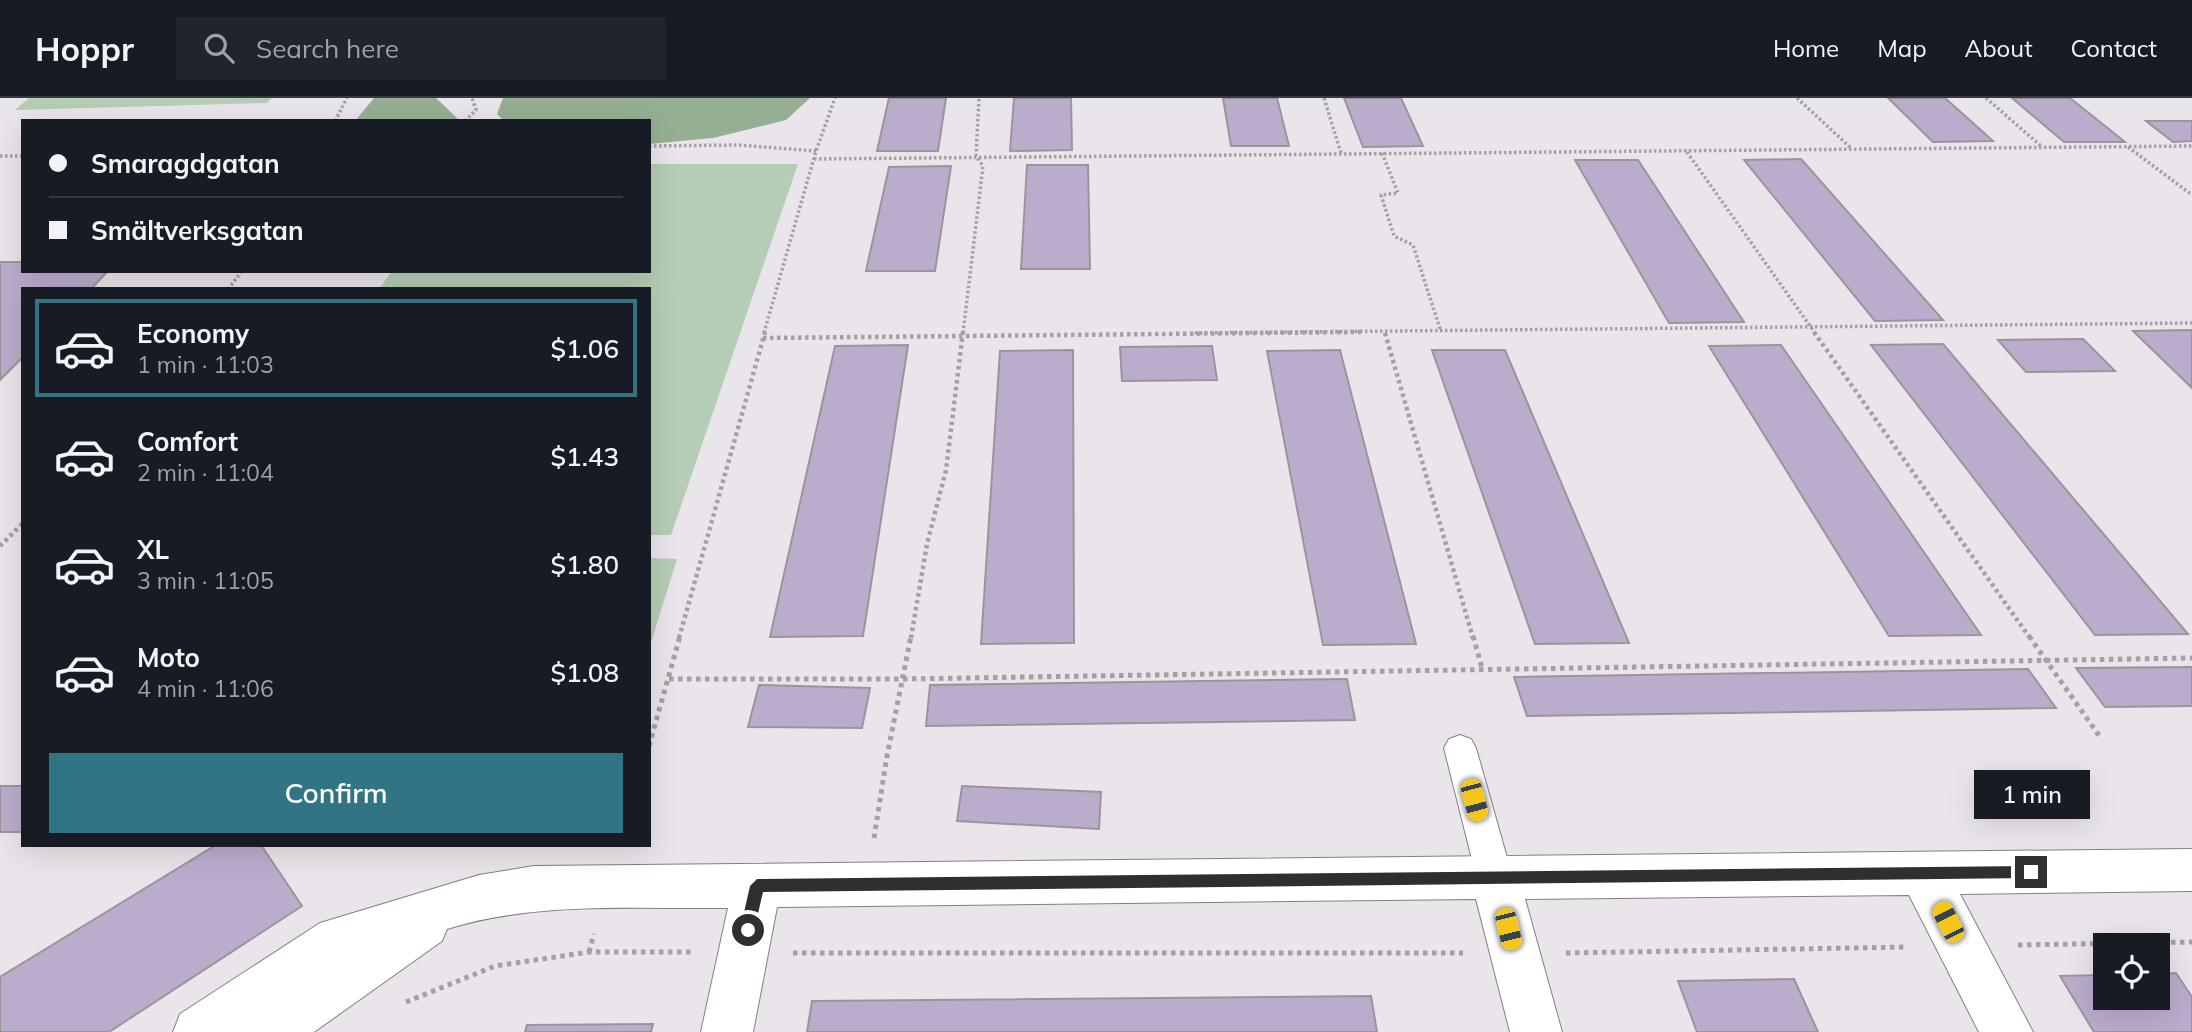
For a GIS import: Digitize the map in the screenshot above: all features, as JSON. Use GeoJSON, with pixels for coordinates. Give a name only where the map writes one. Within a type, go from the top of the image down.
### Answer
{"type":"FeatureCollection","features":[{"type":"Feature","properties":{"kind":"street"},"geometry":{"type":"LineString","coordinates":[[199,1032],[338,940],[479,897],[534,888],[2192,870]]}},
{"type":"Feature","properties":{"kind":"street"},"geometry":{"type":"LineString","coordinates":[[1923,873],[2007,1032]]}},
{"type":"Feature","properties":{"kind":"street"},"geometry":{"type":"LineString","coordinates":[[1495,879],[1536,1032]]}},
{"type":"Feature","properties":{"kind":"street"},"geometry":{"type":"LineString","coordinates":[[727,1032],[757,886]]}},
{"type":"Feature","properties":{"kind":"street"},"geometry":{"type":"LineString","coordinates":[[270,1032],[452,906]]}},
{"type":"Feature","properties":{"kind":"lane"},"geometry":{"type":"LineString","coordinates":[[1460,748],[1495,879]]}},
{"type":"Feature","properties":{"kind":"path"},"geometry":{"type":"LineString","coordinates":[[336,119],[347,98]]}},
{"type":"Feature","properties":{"kind":"path"},"geometry":{"type":"LineString","coordinates":[[467,119],[476,110],[472,98]]}},
{"type":"Feature","properties":{"kind":"path"},"geometry":{"type":"LineString","coordinates":[[651,739],[762,338],[816,151],[835,98]]}},
{"type":"Feature","properties":{"kind":"path"},"geometry":{"type":"LineString","coordinates":[[867,884],[887,756],[904,679],[927,544],[946,470],[983,166],[976,156],[979,98]]}},
{"type":"Feature","properties":{"kind":"path"},"geometry":{"type":"LineString","coordinates":[[1324,98],[1340,153]]}},
{"type":"Feature","properties":{"kind":"path"},"geometry":{"type":"LineString","coordinates":[[1797,98],[1852,149]]}},
{"type":"Feature","properties":{"kind":"path"},"geometry":{"type":"LineString","coordinates":[[1986,98],[2042,147]]}},
{"type":"Feature","properties":{"kind":"path"},"geometry":{"type":"LineString","coordinates":[[651,146],[738,145],[816,151]]}},
{"type":"Feature","properties":{"kind":"path"},"geometry":{"type":"LineString","coordinates":[[2128,146],[2192,195]]}},
{"type":"Feature","properties":{"kind":"path"},"geometry":{"type":"LineString","coordinates":[[814,159],[2192,146]]}},
{"type":"Feature","properties":{"kind":"path"},"geometry":{"type":"LineString","coordinates":[[1686,151],[2100,737]]}},
{"type":"Feature","properties":{"kind":"path"},"geometry":{"type":"LineString","coordinates":[[1382,153],[1398,193],[1381,195],[1394,236],[1413,245],[1441,332]]}},
{"type":"Feature","properties":{"kind":"path"},"geometry":{"type":"LineString","coordinates":[[0,156],[21,156]]}},
{"type":"Feature","properties":{"kind":"path"},"geometry":{"type":"LineString","coordinates":[[230,287],[240,273]]}},
{"type":"Feature","properties":{"kind":"path"},"geometry":{"type":"LineString","coordinates":[[762,338],[2192,323]]}},
{"type":"Feature","properties":{"kind":"path"},"geometry":{"type":"LineString","coordinates":[[1385,333],[1482,668]]}},
{"type":"Feature","properties":{"kind":"path"},"geometry":{"type":"LineString","coordinates":[[0,547],[21,525]]}},
{"type":"Feature","properties":{"kind":"path"},"geometry":{"type":"LineString","coordinates":[[669,679],[904,679],[2192,658]]}},
{"type":"Feature","properties":{"kind":"path"},"geometry":{"type":"LineString","coordinates":[[396,1006],[495,966],[589,952],[1514,954],[2192,942]]}},
{"type":"Feature","properties":{"kind":"green space"},"geometry":{"type":"Polygon","coordinates":[[[29,98],[272,98],[267,103],[15,110],[29,98]]]}},
{"type":"Feature","properties":{"kind":"green space"},"geometry":{"type":"Polygon","coordinates":[[[374,98],[436,98],[458,119],[357,119],[374,98]]]}},
{"type":"Feature","properties":{"kind":"green space"},"geometry":{"type":"Polygon","coordinates":[[[503,98],[810,98],[786,120],[713,138],[651,144],[651,119],[502,119],[497,114],[503,98]]]}},
{"type":"Feature","properties":{"kind":"green space"},"geometry":{"type":"Polygon","coordinates":[[[651,164],[798,164],[671,535],[651,535],[651,287],[380,287],[391,273],[651,273],[651,164]]]}},
{"type":"Feature","properties":{"kind":"green space"},"geometry":{"type":"Polygon","coordinates":[[[651,558],[677,559],[651,643],[651,558]]]}},
{"type":"Feature","properties":{"kind":"building"},"geometry":{"type":"Polygon","coordinates":[[[889,98],[946,98],[938,151],[877,151],[889,98]]]}},
{"type":"Feature","properties":{"kind":"building"},"geometry":{"type":"Polygon","coordinates":[[[1014,98],[1071,98],[1072,150],[1010,151],[1014,98]]]}},
{"type":"Feature","properties":{"kind":"building"},"geometry":{"type":"Polygon","coordinates":[[[1223,98],[1277,98],[1289,146],[1231,146],[1223,98]]]}},
{"type":"Feature","properties":{"kind":"building"},"geometry":{"type":"Polygon","coordinates":[[[1344,98],[1401,98],[1423,146],[1363,147],[1344,98]]]}},
{"type":"Feature","properties":{"kind":"building"},"geometry":{"type":"Polygon","coordinates":[[[1888,98],[1945,98],[1993,141],[1933,142],[1888,98]]]}},
{"type":"Feature","properties":{"kind":"building"},"geometry":{"type":"Polygon","coordinates":[[[2012,98],[2070,98],[2125,142],[2064,142],[2012,98]]]}},
{"type":"Feature","properties":{"kind":"building"},"geometry":{"type":"Polygon","coordinates":[[[2146,121],[2192,121],[2192,141],[2173,142],[2146,121]]]}},
{"type":"Feature","properties":{"kind":"building"},"geometry":{"type":"Polygon","coordinates":[[[1801,159],[1943,320],[1875,321],[1744,160],[1801,159]]]}},
{"type":"Feature","properties":{"kind":"building"},"geometry":{"type":"Polygon","coordinates":[[[1575,160],[1638,160],[1744,322],[1669,323],[1575,160]]]}},
{"type":"Feature","properties":{"kind":"building"},"geometry":{"type":"Polygon","coordinates":[[[1027,165],[1088,165],[1090,269],[1021,269],[1027,165]]]}},
{"type":"Feature","properties":{"kind":"building"},"geometry":{"type":"Polygon","coordinates":[[[951,166],[935,271],[866,271],[889,167],[951,166]]]}},
{"type":"Feature","properties":{"kind":"building"},"geometry":{"type":"Polygon","coordinates":[[[0,262],[21,262],[21,273],[106,273],[93,287],[21,287],[21,359],[0,380],[0,262]]]}},
{"type":"Feature","properties":{"kind":"building"},"geometry":{"type":"Polygon","coordinates":[[[2192,330],[2192,388],[2133,331],[2192,330]]]}},
{"type":"Feature","properties":{"kind":"building"},"geometry":{"type":"Polygon","coordinates":[[[2083,339],[2115,371],[2026,372],[1998,340],[2083,339]]]}},
{"type":"Feature","properties":{"kind":"building"},"geometry":{"type":"Polygon","coordinates":[[[1943,344],[2188,634],[2095,635],[1871,345],[1943,344]]]}},
{"type":"Feature","properties":{"kind":"building"},"geometry":{"type":"Polygon","coordinates":[[[908,345],[863,636],[770,637],[835,346],[908,345]]]}},
{"type":"Feature","properties":{"kind":"building"},"geometry":{"type":"Polygon","coordinates":[[[1781,345],[1981,635],[1889,636],[1709,346],[1781,345]]]}},
{"type":"Feature","properties":{"kind":"building"},"geometry":{"type":"Polygon","coordinates":[[[1212,346],[1217,380],[1122,381],[1120,347],[1212,346]]]}},
{"type":"Feature","properties":{"kind":"building"},"geometry":{"type":"Polygon","coordinates":[[[1073,350],[1074,643],[981,644],[1000,351],[1073,350]]]}},
{"type":"Feature","properties":{"kind":"building"},"geometry":{"type":"Polygon","coordinates":[[[1340,350],[1416,644],[1323,645],[1267,351],[1340,350]]]}},
{"type":"Feature","properties":{"kind":"building"},"geometry":{"type":"Polygon","coordinates":[[[1432,350],[1505,350],[1629,643],[1535,644],[1432,350]]]}},
{"type":"Feature","properties":{"kind":"building"},"geometry":{"type":"Polygon","coordinates":[[[2192,667],[2192,706],[2105,707],[2076,668],[2192,667]]]}},
{"type":"Feature","properties":{"kind":"building"},"geometry":{"type":"Polygon","coordinates":[[[2028,669],[2056,708],[1527,716],[1514,677],[2028,669]]]}},
{"type":"Feature","properties":{"kind":"building"},"geometry":{"type":"Polygon","coordinates":[[[1347,679],[1355,720],[926,726],[930,685],[1347,679]]]}},
{"type":"Feature","properties":{"kind":"building"},"geometry":{"type":"Polygon","coordinates":[[[759,685],[870,688],[862,728],[748,727],[759,685]]]}},
{"type":"Feature","properties":{"kind":"building"},"geometry":{"type":"Polygon","coordinates":[[[0,786],[21,786],[21,832],[0,832],[0,786]]]}},
{"type":"Feature","properties":{"kind":"building"},"geometry":{"type":"Polygon","coordinates":[[[962,786],[1101,792],[1099,829],[957,821],[962,786]]]}},
{"type":"Feature","properties":{"kind":"building"},"geometry":{"type":"Polygon","coordinates":[[[213,847],[262,847],[302,906],[109,1032],[0,1032],[0,977],[213,847]]]}},
{"type":"Feature","properties":{"kind":"building"},"geometry":{"type":"Polygon","coordinates":[[[2170,973],[2176,973],[2192,997],[2192,1032],[2094,1032],[2060,976],[2093,975],[2093,1010],[2170,1010],[2170,973]]]}},
{"type":"Feature","properties":{"kind":"building"},"geometry":{"type":"Polygon","coordinates":[[[1794,979],[1818,1032],[1697,1032],[1678,981],[1794,979]]]}},
{"type":"Feature","properties":{"kind":"building"},"geometry":{"type":"Polygon","coordinates":[[[1371,996],[1377,1032],[807,1032],[812,1001],[1371,996]]]}},
{"type":"Feature","properties":{"kind":"building"},"geometry":{"type":"Polygon","coordinates":[[[653,1024],[651,1032],[525,1032],[527,1025],[653,1024]]]}},
{"type":"Feature","properties":{"kind":"route"},"geometry":{"type":"LineString","coordinates":[[748,930],[757,886],[2031,872]]}}]}
